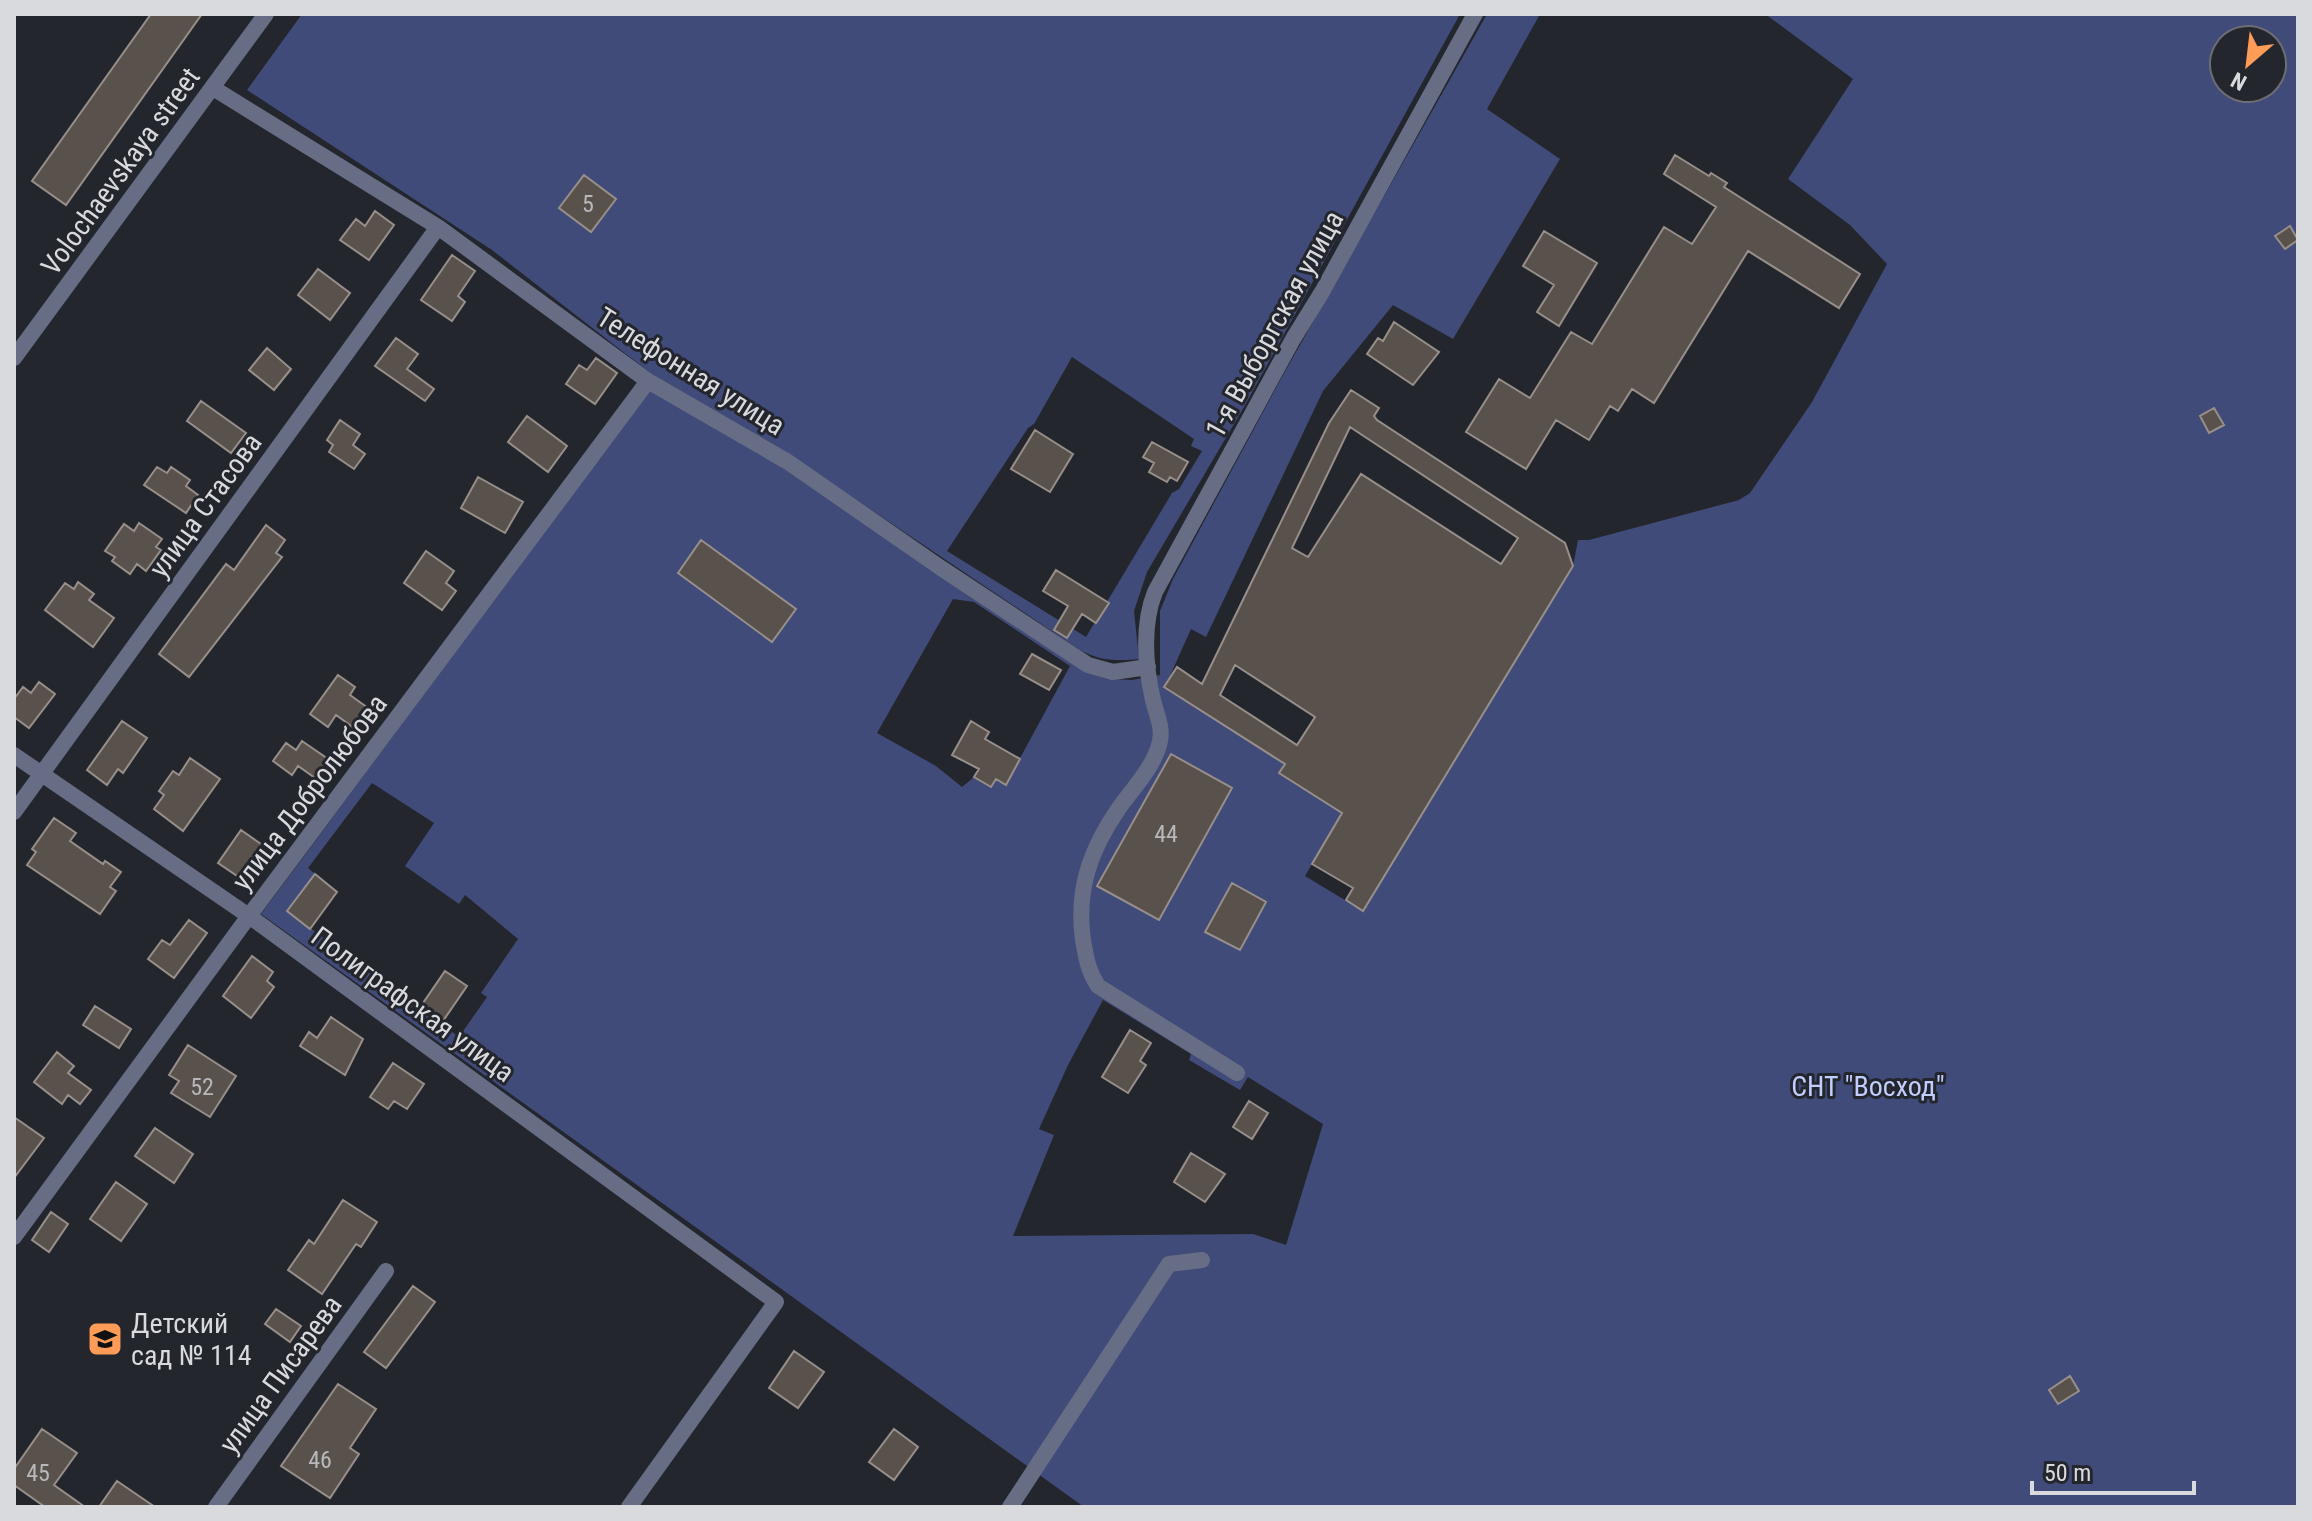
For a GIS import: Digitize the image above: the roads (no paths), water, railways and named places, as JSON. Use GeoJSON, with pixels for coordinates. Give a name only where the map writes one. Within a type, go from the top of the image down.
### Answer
{"type":"FeatureCollection","features":[{"type":"Feature","properties":{"kind":"street","name":"Volochaevskaya street"},"geometry":{"type":"LineString","coordinates":[[14,358],[266,14]]}},
{"type":"Feature","properties":{"kind":"street","name":"1-я Выборгская улица"},"geometry":{"type":"LineString","coordinates":[[1237,1073],[1098,986],[1087,961],[1080,904],[1090,863],[1108,825],[1152,762],[1160,742],[1160,724],[1148,667],[1146,619],[1149,606],[1164,573],[1475,14]]}},
{"type":"Feature","properties":{"kind":"street","name":"Телефонная улица"},"geometry":{"type":"LineString","coordinates":[[213,88],[438,227],[648,381],[788,462],[1088,665],[1113,672],[1148,667]]}},
{"type":"Feature","properties":{"kind":"street","name":"улица Стасова"},"geometry":{"type":"LineString","coordinates":[[14,812],[438,227]]}},
{"type":"Feature","properties":{"kind":"street","name":"улица Добролюбова"},"geometry":{"type":"LineString","coordinates":[[14,1237],[648,381]]}},
{"type":"Feature","properties":{"kind":"street","name":"Полиграфская улица"},"geometry":{"type":"LineString","coordinates":[[14,755],[249,916],[776,1302],[629,1507]]}},
{"type":"Feature","properties":{"kind":"street"},"geometry":{"type":"LineString","coordinates":[[1010,1507],[1169,1264],[1202,1260]]}},
{"type":"Feature","properties":{"kind":"street","name":"улица Писарева"},"geometry":{"type":"LineString","coordinates":[[216,1507],[386,1271]]}},
{"type":"Feature","properties":{"kind":"place","name":"Детский сад № 114"},"geometry":{"type":"Point","coordinates":[105,1339]}},
{"type":"Feature","properties":{"kind":"park label","name":"СНТ \"Восход\""},"geometry":{"type":"Point","coordinates":[1868,1086]}}]}
